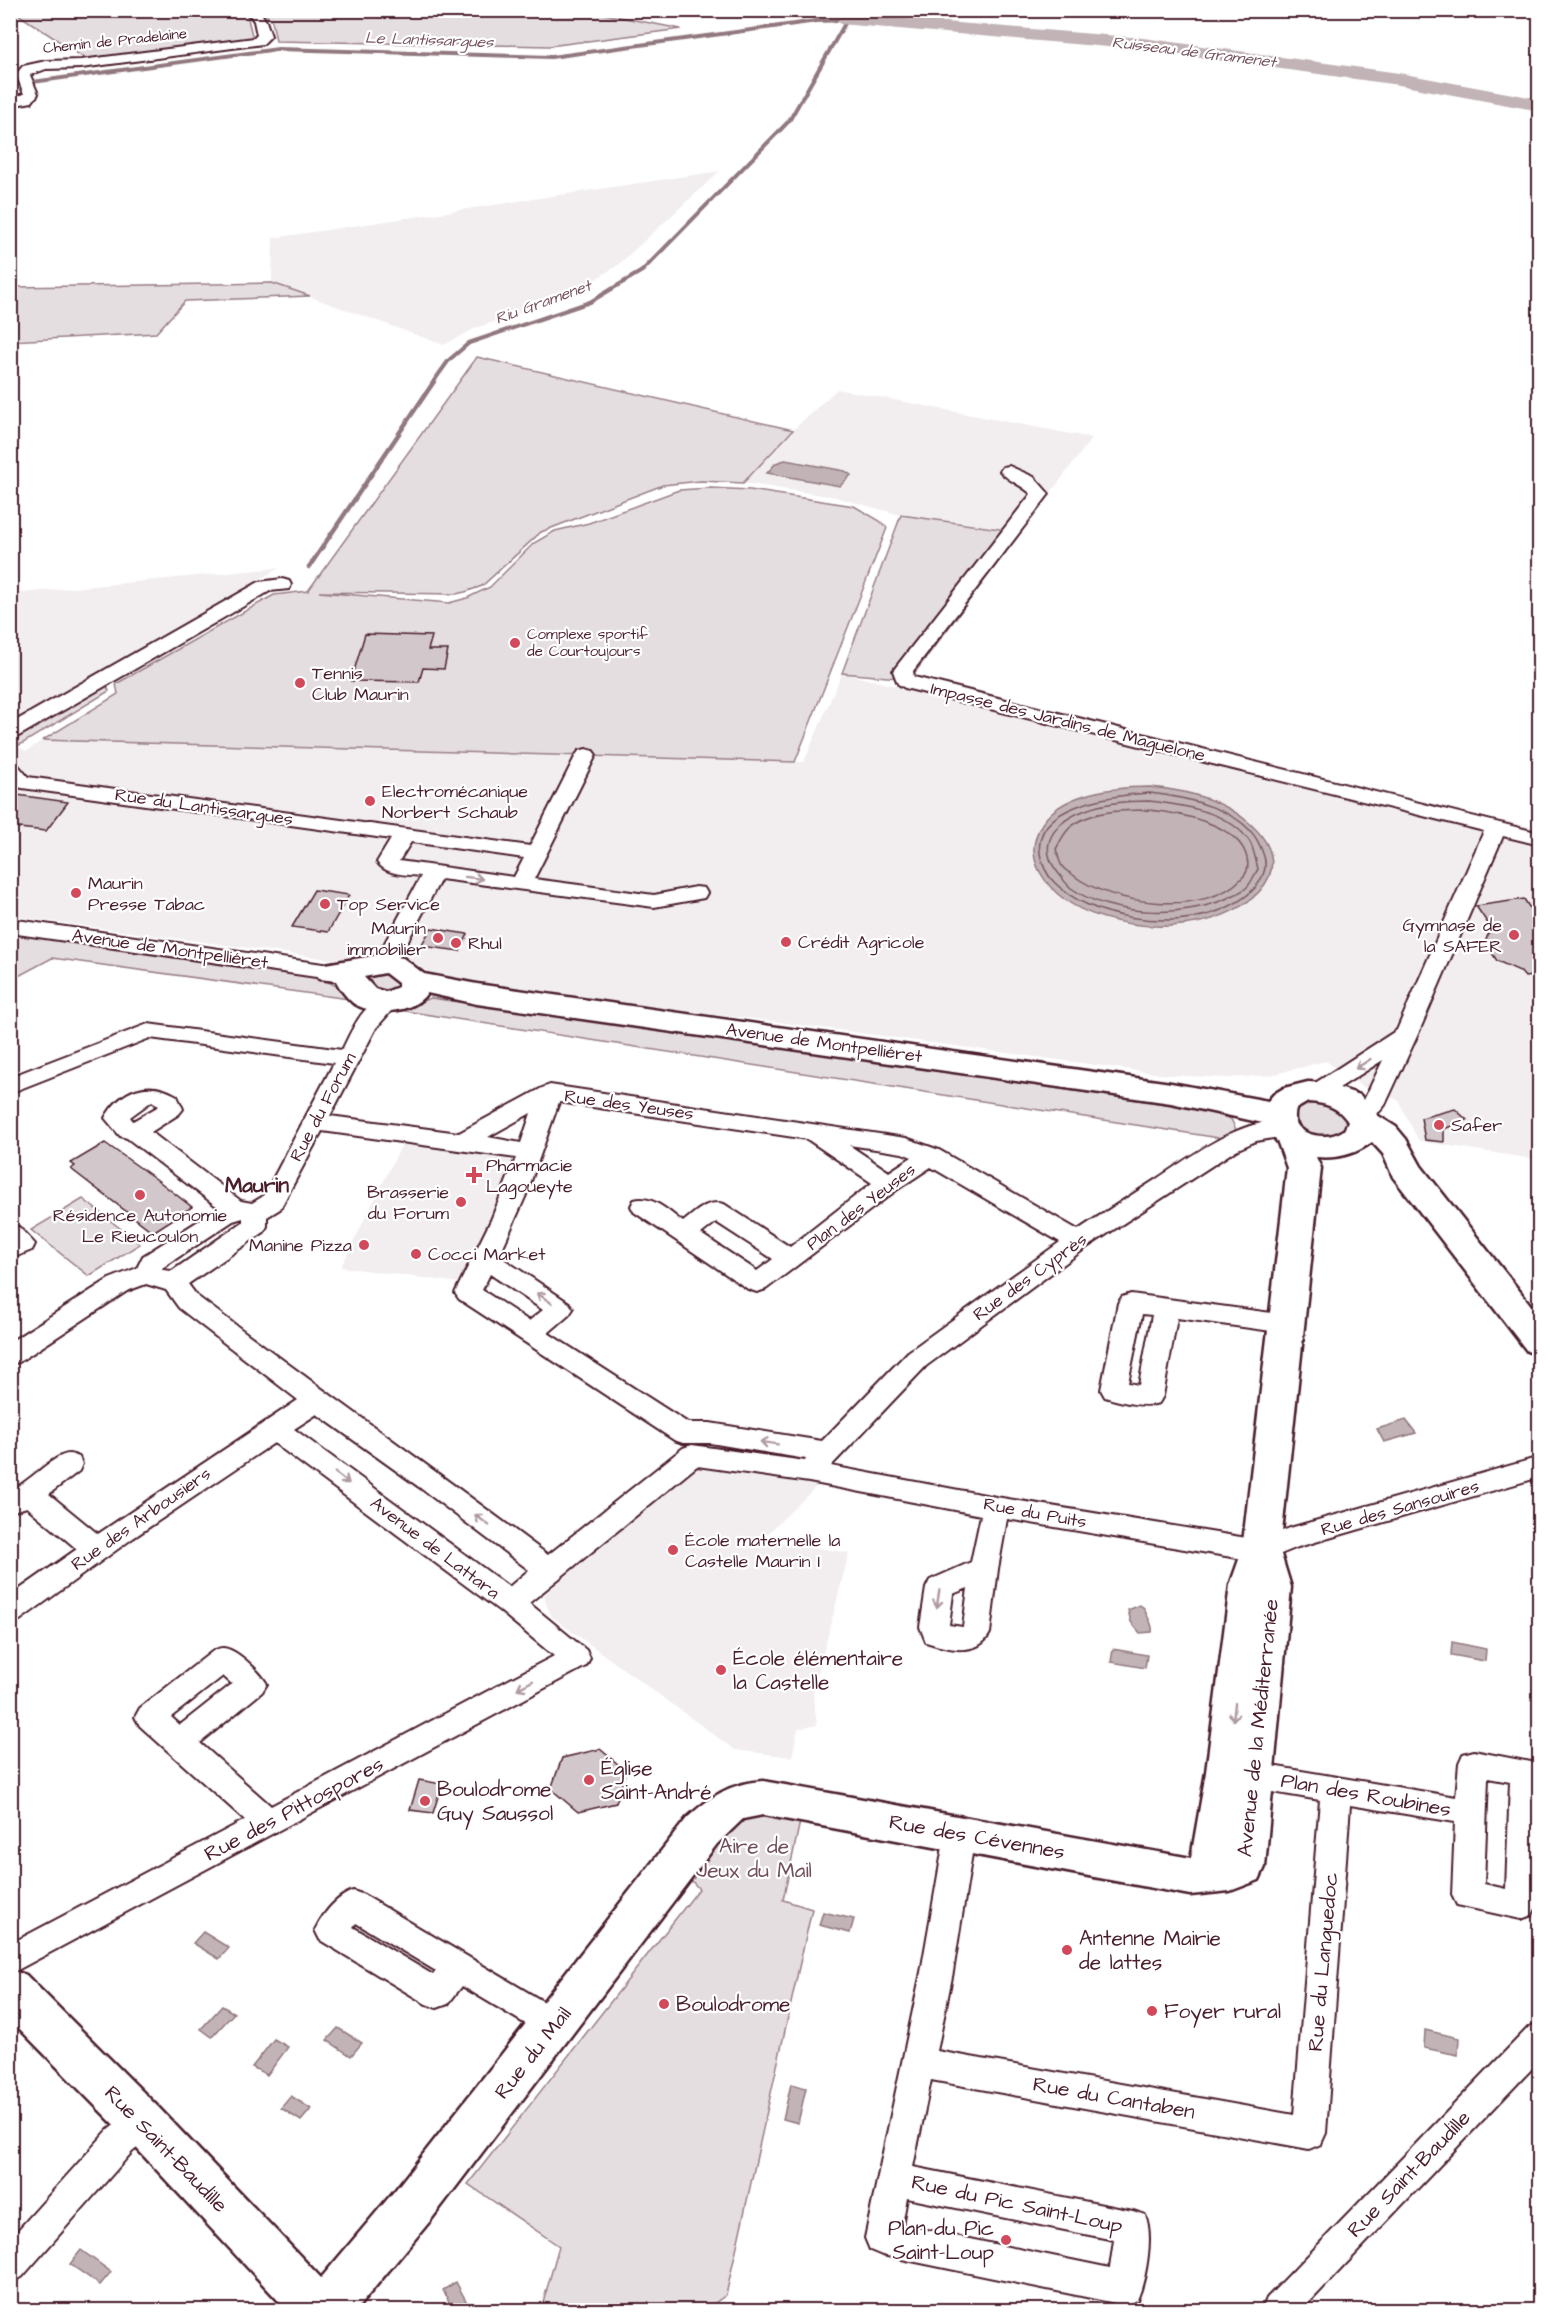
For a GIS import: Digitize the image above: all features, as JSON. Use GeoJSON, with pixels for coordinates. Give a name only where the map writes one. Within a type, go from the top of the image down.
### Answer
{"type":"FeatureCollection","features":[{"type":"Feature","properties":{"kind":"street","name":"Chemin de Pradelaine"},"geometry":{"type":"LineString","coordinates":[[10,102],[27,99],[31,94],[23,74],[36,67],[103,62],[258,41],[264,36],[260,21],[252,10]]}},
{"type":"Feature","properties":{"kind":"street","name":"Impasse des Jardins de Maguelone"},"geometry":{"type":"LineString","coordinates":[[1009,471],[1028,481],[1040,494],[903,671],[905,680],[912,684],[1496,828]]}},
{"type":"Feature","properties":{"kind":"street"},"geometry":{"type":"LineString","coordinates":[[10,733],[266,586],[282,585]]}},
{"type":"Feature","properties":{"kind":"street"},"geometry":{"type":"LineString","coordinates":[[520,884],[586,755]]}},
{"type":"Feature","properties":{"kind":"street","name":"Rue du Lantissargues"},"geometry":{"type":"LineString","coordinates":[[10,768],[22,782],[536,853]]}},
{"type":"Feature","properties":{"kind":"street"},"geometry":{"type":"LineString","coordinates":[[1304,1129],[1354,1140],[1363,1128],[1362,1117],[1373,1104],[1407,1034],[1496,828],[1539,839]]}},
{"type":"Feature","properties":{"kind":"street"},"geometry":{"type":"LineString","coordinates":[[405,834],[388,862],[392,866],[654,901],[696,893]]}},
{"type":"Feature","properties":{"kind":"street"},"geometry":{"type":"LineString","coordinates":[[377,982],[434,873]]}},
{"type":"Feature","properties":{"kind":"street","name":"Avenue de Montpelliéret"},"geometry":{"type":"LineString","coordinates":[[10,926],[377,982],[477,994],[1171,1093],[1268,1112],[1304,1129]]}},
{"type":"Feature","properties":{"kind":"street","name":"Rue du Forum"},"geometry":{"type":"LineString","coordinates":[[162,1276],[149,1267],[152,1262],[244,1211],[271,1203],[349,1058],[377,982]]}},
{"type":"Feature","properties":{"kind":"street"},"geometry":{"type":"LineString","coordinates":[[10,1086],[148,1031],[349,1058]]}},
{"type":"Feature","properties":{"kind":"street"},"geometry":{"type":"LineString","coordinates":[[1304,1129],[1407,1034]]}},
{"type":"Feature","properties":{"kind":"street"},"geometry":{"type":"LineString","coordinates":[[550,1093],[530,1152],[487,1260],[468,1293],[687,1444]]}},
{"type":"Feature","properties":{"kind":"street","name":"Rue des Yeuses"},"geometry":{"type":"LineString","coordinates":[[462,1141],[550,1093],[906,1146],[931,1156],[1078,1241]]}},
{"type":"Feature","properties":{"kind":"street","name":"Avenue de Montpelliéret"},"geometry":{"type":"LineString","coordinates":[[1171,1093],[1304,1129]]}},
{"type":"Feature","properties":{"kind":"street"},"geometry":{"type":"LineString","coordinates":[[1304,1129],[1347,1101],[1362,1117],[1375,1126],[1402,1157],[1406,1169],[1539,1342]]}},
{"type":"Feature","properties":{"kind":"street"},"geometry":{"type":"LineString","coordinates":[[1225,1103],[1239,1113],[1251,1134]]}},
{"type":"Feature","properties":{"kind":"street"},"geometry":{"type":"LineString","coordinates":[[315,1122],[530,1152]]}},
{"type":"Feature","properties":{"kind":"street"},"geometry":{"type":"LineString","coordinates":[[1304,1129],[1406,1169]]}},
{"type":"Feature","properties":{"kind":"street","name":"Rue des Cyprès"},"geometry":{"type":"LineString","coordinates":[[818,1462],[917,1359],[1078,1241],[1228,1144],[1251,1134],[1304,1129]]}},
{"type":"Feature","properties":{"kind":"street","name":"Avenue de la Méditerranée"},"geometry":{"type":"LineString","coordinates":[[1210,1873],[1229,1875],[1244,1867],[1240,1773],[1272,1587],[1262,1551],[1287,1324],[1304,1129]]}},
{"type":"Feature","properties":{"kind":"street"},"geometry":{"type":"LineString","coordinates":[[134,1131],[230,1204],[244,1211]]}},
{"type":"Feature","properties":{"kind":"street","name":"Rue des Yeuses"},"geometry":{"type":"LineString","coordinates":[[812,1132],[828,1145],[889,1183]]}},
{"type":"Feature","properties":{"kind":"street","name":"Plan des Yeuses"},"geometry":{"type":"LineString","coordinates":[[643,1206],[757,1284],[889,1183],[931,1156]]}},
{"type":"Feature","properties":{"kind":"street","name":"Plan des Yeuses"},"geometry":{"type":"LineString","coordinates":[[684,1234],[715,1210],[791,1259]]}},
{"type":"Feature","properties":{"kind":"street"},"geometry":{"type":"LineString","coordinates":[[10,1233],[23,1244],[10,1251]]}},
{"type":"Feature","properties":{"kind":"street"},"geometry":{"type":"LineString","coordinates":[[487,1260],[560,1309],[530,1334]]}},
{"type":"Feature","properties":{"kind":"street"},"geometry":{"type":"LineString","coordinates":[[10,1355],[118,1285],[162,1276],[188,1302],[317,1401],[429,1480],[538,1563]]}},
{"type":"Feature","properties":{"kind":"street"},"geometry":{"type":"LineString","coordinates":[[1166,1308],[1287,1324]]}},
{"type":"Feature","properties":{"kind":"street"},"geometry":{"type":"LineString","coordinates":[[274,1429],[317,1401]]}},
{"type":"Feature","properties":{"kind":"street","name":"Avenue de Lattara"},"geometry":{"type":"LineString","coordinates":[[274,1429],[510,1603],[538,1563],[687,1444]]}},
{"type":"Feature","properties":{"kind":"street","name":"Rue des Arbousiers"},"geometry":{"type":"LineString","coordinates":[[10,1612],[97,1549],[274,1429]]}},
{"type":"Feature","properties":{"kind":"street","name":"Rue du Puits"},"geometry":{"type":"LineString","coordinates":[[687,1444],[818,1462],[996,1507],[1262,1551]]}},
{"type":"Feature","properties":{"kind":"street"},"geometry":{"type":"LineString","coordinates":[[69,1464],[16,1502],[97,1549]]}},
{"type":"Feature","properties":{"kind":"street","name":"Rue des Sansouires"},"geometry":{"type":"LineString","coordinates":[[1262,1551],[1290,1539],[1539,1467]]}},
{"type":"Feature","properties":{"kind":"street"},"geometry":{"type":"LineString","coordinates":[[984,1569],[996,1507]]}},
{"type":"Feature","properties":{"kind":"street","name":"Rue des Pittospores"},"geometry":{"type":"LineString","coordinates":[[10,1960],[576,1658],[510,1603]]}},
{"type":"Feature","properties":{"kind":"street"},"geometry":{"type":"LineString","coordinates":[[180,1742],[269,1822]]}},
{"type":"Feature","properties":{"kind":"street","name":"Plan des Roubines"},"geometry":{"type":"LineString","coordinates":[[1240,1773],[1470,1812]]}},
{"type":"Feature","properties":{"kind":"street","name":"Rue du Languedoc"},"geometry":{"type":"LineString","coordinates":[[1309,2133],[1336,1791]]}},
{"type":"Feature","properties":{"kind":"street","name":"Rue des Cévennes"},"geometry":{"type":"LineString","coordinates":[[743,1798],[763,1798],[1190,1877],[1210,1873]]}},
{"type":"Feature","properties":{"kind":"street","name":"Rue du Mail"},"geometry":{"type":"LineString","coordinates":[[324,2310],[378,2250],[555,2025],[702,1832],[727,1807],[743,1798]]}},
{"type":"Feature","properties":{"kind":"street","name":"Rue du Pic Saint-Loup"},"geometry":{"type":"LineString","coordinates":[[894,2179],[1133,2227],[1125,2288],[882,2238],[894,2179],[919,2063],[960,1835]]}},
{"type":"Feature","properties":{"kind":"street"},"geometry":{"type":"LineString","coordinates":[[458,1967],[555,2025]]}},
{"type":"Feature","properties":{"kind":"street","name":"Rue Saint-Baudille"},"geometry":{"type":"LineString","coordinates":[[10,1989],[143,2123],[319,2310]]}},
{"type":"Feature","properties":{"kind":"street","name":"Rue Saint-Baudille"},"geometry":{"type":"LineString","coordinates":[[1279,2310],[1539,2037]]}},
{"type":"Feature","properties":{"kind":"street","name":"Rue du Cantaben"},"geometry":{"type":"LineString","coordinates":[[919,2063],[1309,2133]]}},
{"type":"Feature","properties":{"kind":"street"},"geometry":{"type":"LineString","coordinates":[[10,2265],[120,2141],[143,2123]]}},
{"type":"Feature","properties":{"kind":"shaded area"},"geometry":{"type":"Polygon","coordinates":[[[720,171],[618,265],[574,293],[476,328],[444,345],[272,283],[273,238],[720,171]]]}},
{"type":"Feature","properties":{"kind":"shaded area"},"geometry":{"type":"Polygon","coordinates":[[[837,389],[1092,438],[1021,532],[901,515],[835,497],[743,483],[793,430],[837,389]]]}},
{"type":"Feature","properties":{"kind":"shaded area"},"geometry":{"type":"Polygon","coordinates":[[[279,568],[11,725],[11,594],[279,568]]]}},
{"type":"Feature","properties":{"kind":"shaded area"},"geometry":{"type":"Polygon","coordinates":[[[842,673],[1476,827],[1503,820],[1539,829],[1539,1160],[1419,1141],[1398,1100],[1361,1086],[1326,1061],[1271,1075],[1228,1078],[1169,1075],[756,1019],[674,1011],[432,974],[405,958],[366,952],[336,960],[11,916],[11,744],[27,751],[43,740],[804,762],[842,673]]]}},
{"type":"Feature","properties":{"kind":"shaded area"},"geometry":{"type":"Polygon","coordinates":[[[403,1142],[505,1156],[513,1165],[460,1283],[341,1267],[403,1142]]]}},
{"type":"Feature","properties":{"kind":"shaded area","name":"École élémentaire la Castelle"},"geometry":{"type":"Polygon","coordinates":[[[698,1464],[818,1485],[762,1539],[849,1553],[813,1693],[817,1725],[798,1729],[792,1757],[735,1750],[552,1617],[546,1604],[544,1595],[698,1464]]]}},
{"type":"Feature","properties":{"kind":"green space"},"geometry":{"type":"Polygon","coordinates":[[[583,10],[681,29],[549,46],[276,41],[272,21],[262,11],[583,10]]]}},
{"type":"Feature","properties":{"kind":"green space"},"geometry":{"type":"Polygon","coordinates":[[[13,11],[242,11],[247,15],[253,39],[87,60],[13,11]]]}},
{"type":"Feature","properties":{"kind":"green space"},"geometry":{"type":"Polygon","coordinates":[[[272,283],[310,296],[185,301],[156,333],[11,341],[11,287],[272,283]]]}},
{"type":"Feature","properties":{"kind":"green space","name":"Complexe sportif de Courtoujours"},"geometry":{"type":"Polygon","coordinates":[[[477,357],[793,430],[743,483],[701,481],[663,485],[541,532],[482,586],[465,592],[456,594],[319,592],[449,603],[467,598],[490,587],[534,543],[555,531],[589,523],[679,490],[710,488],[750,490],[854,506],[880,521],[887,528],[795,762],[43,740],[118,694],[116,684],[274,595],[308,591],[477,357]]]}},
{"type":"Feature","properties":{"kind":"green space"},"geometry":{"type":"Polygon","coordinates":[[[901,515],[1021,532],[910,679],[842,673],[901,515]]]}},
{"type":"Feature","properties":{"kind":"green space"},"geometry":{"type":"Polygon","coordinates":[[[106,684],[109,691],[20,745],[11,741],[10,736],[106,684]]]}},
{"type":"Feature","properties":{"kind":"green space"},"geometry":{"type":"Polygon","coordinates":[[[11,933],[321,978],[340,988],[349,999],[52,958],[11,980],[11,933]]]}},
{"type":"Feature","properties":{"kind":"green space"},"geometry":{"type":"Polygon","coordinates":[[[379,970],[395,981],[398,987],[395,992],[378,992],[366,982],[367,975],[379,970]]]}},
{"type":"Feature","properties":{"kind":"green space"},"geometry":{"type":"Polygon","coordinates":[[[431,998],[1200,1109],[1231,1119],[1237,1132],[1219,1138],[405,1011],[408,1006],[431,998]]]}},
{"type":"Feature","properties":{"kind":"green space"},"geometry":{"type":"Polygon","coordinates":[[[1308,1101],[1345,1109],[1351,1129],[1331,1140],[1302,1133],[1292,1121],[1294,1109],[1308,1101]]]}},
{"type":"Feature","properties":{"kind":"green space"},"geometry":{"type":"Polygon","coordinates":[[[83,1199],[140,1244],[89,1276],[31,1230],[83,1199]]]}},
{"type":"Feature","properties":{"kind":"green space","name":"Aire de Jeux du Mail"},"geometry":{"type":"Polygon","coordinates":[[[743,1809],[801,1817],[783,1900],[812,1909],[726,2295],[705,2310],[541,2310],[559,2246],[468,2184],[699,1889],[690,1879],[743,1809]]]}},
{"type":"Feature","properties":{"kind":"water"},"geometry":{"type":"Polygon","coordinates":[[[785,460],[845,471],[851,475],[840,486],[767,473],[776,463],[785,460]]]}},
{"type":"Feature","properties":{"kind":"water"},"geometry":{"type":"Polygon","coordinates":[[[1150,787],[1201,796],[1225,806],[1247,821],[1265,841],[1272,859],[1269,877],[1259,892],[1244,905],[1224,915],[1203,922],[1163,926],[1123,923],[1103,918],[1066,900],[1051,888],[1040,872],[1035,859],[1035,841],[1043,822],[1068,802],[1084,796],[1101,791],[1150,787]]]}},
{"type":"Feature","properties":{"kind":"water"},"geometry":{"type":"Polygon","coordinates":[[[1406,1420],[1416,1433],[1384,1442],[1377,1429],[1406,1420]]]}},
{"type":"Feature","properties":{"kind":"water"},"geometry":{"type":"Polygon","coordinates":[[[1140,1605],[1144,1608],[1151,1623],[1152,1632],[1140,1633],[1131,1622],[1128,1610],[1140,1605]]]}},
{"type":"Feature","properties":{"kind":"water"},"geometry":{"type":"Polygon","coordinates":[[[1452,1642],[1486,1649],[1485,1661],[1451,1655],[1452,1642]]]}},
{"type":"Feature","properties":{"kind":"water"},"geometry":{"type":"Polygon","coordinates":[[[1113,1649],[1147,1655],[1145,1668],[1111,1662],[1113,1649]]]}},
{"type":"Feature","properties":{"kind":"water"},"geometry":{"type":"Polygon","coordinates":[[[823,1912],[854,1919],[850,1933],[819,1925],[823,1912]]]}},
{"type":"Feature","properties":{"kind":"water"},"geometry":{"type":"Polygon","coordinates":[[[203,1932],[229,1948],[219,1959],[193,1943],[203,1932]]]}},
{"type":"Feature","properties":{"kind":"water"},"geometry":{"type":"Polygon","coordinates":[[[222,2006],[234,2013],[212,2037],[201,2029],[222,2006]]]}},
{"type":"Feature","properties":{"kind":"water"},"geometry":{"type":"Polygon","coordinates":[[[338,2028],[362,2043],[351,2056],[327,2040],[338,2028]]]}},
{"type":"Feature","properties":{"kind":"water"},"geometry":{"type":"Polygon","coordinates":[[[1425,2030],[1459,2038],[1458,2055],[1424,2048],[1425,2030]]]}},
{"type":"Feature","properties":{"kind":"water"},"geometry":{"type":"Polygon","coordinates":[[[274,2039],[288,2047],[267,2075],[252,2067],[274,2039]]]}},
{"type":"Feature","properties":{"kind":"water"},"geometry":{"type":"Polygon","coordinates":[[[791,2084],[806,2088],[798,2123],[783,2119],[791,2084]]]}},
{"type":"Feature","properties":{"kind":"water"},"geometry":{"type":"Polygon","coordinates":[[[291,2096],[311,2109],[301,2121],[281,2108],[291,2096]]]}},
{"type":"Feature","properties":{"kind":"water"},"geometry":{"type":"Polygon","coordinates":[[[81,2250],[111,2272],[100,2285],[70,2264],[81,2250]]]}},
{"type":"Feature","properties":{"kind":"water"},"geometry":{"type":"Polygon","coordinates":[[[456,2282],[471,2310],[453,2310],[443,2290],[456,2282]]]}},
{"type":"Feature","properties":{"kind":"building"},"geometry":{"type":"Polygon","coordinates":[[[365,634],[432,636],[428,650],[448,650],[444,669],[423,668],[419,682],[351,681],[365,634]]]}},
{"type":"Feature","properties":{"kind":"building"},"geometry":{"type":"Polygon","coordinates":[[[10,794],[68,802],[46,831],[10,827],[10,794]]]}},
{"type":"Feature","properties":{"kind":"building","name":"Top Service"},"geometry":{"type":"Polygon","coordinates":[[[314,890],[349,895],[328,932],[292,927],[314,890]]]}},
{"type":"Feature","properties":{"kind":"building","name":"Gymnase de la SAFER"},"geometry":{"type":"Polygon","coordinates":[[[1524,899],[1539,922],[1539,975],[1525,977],[1520,971],[1497,961],[1485,942],[1491,928],[1476,906],[1524,899]]]}},
{"type":"Feature","properties":{"kind":"building"},"geometry":{"type":"Polygon","coordinates":[[[431,928],[468,934],[460,951],[421,946],[431,928]]]}},
{"type":"Feature","properties":{"kind":"building","name":"Safer"},"geometry":{"type":"Polygon","coordinates":[[[1455,1109],[1467,1120],[1444,1129],[1444,1142],[1425,1140],[1421,1118],[1455,1109]]]}},
{"type":"Feature","properties":{"kind":"building","name":"Résidence Autonomie Le Rieucoulon"},"geometry":{"type":"Polygon","coordinates":[[[105,1143],[192,1207],[153,1232],[71,1169],[75,1166],[71,1163],[105,1143]]]}},
{"type":"Feature","properties":{"kind":"building","name":"Église Saint-André"},"geometry":{"type":"Polygon","coordinates":[[[600,1749],[626,1771],[616,1803],[578,1812],[551,1789],[562,1758],[600,1749]]]}},
{"type":"Feature","properties":{"kind":"building","name":"Boulodrome Guy Saussol"},"geometry":{"type":"Polygon","coordinates":[[[419,1780],[442,1784],[433,1813],[410,1810],[419,1780]]]}},
{"type":"Feature","properties":{"kind":"waterway","name":"Le Lantissargues"},"geometry":{"type":"LineString","coordinates":[[10,85],[278,49],[551,57],[817,21],[847,20],[789,121],[642,271],[590,302],[469,343],[449,360],[434,381]]}},
{"type":"Feature","properties":{"kind":"waterway","name":"Ruisseau de Gramenet"},"geometry":{"type":"LineString","coordinates":[[847,20],[1143,44],[1399,79],[1540,105]]}},
{"type":"Feature","properties":{"kind":"waterway","name":"Riu Gramenet"},"geometry":{"type":"LineString","coordinates":[[309,567],[435,380]]}},
{"type":"Feature","properties":{"kind":"place","name":"Complexe sportif de Courtoujours"},"geometry":{"type":"Point","coordinates":[515,643]}},
{"type":"Feature","properties":{"kind":"place","name":"Tennis Club Maurin"},"geometry":{"type":"Point","coordinates":[300,683]}},
{"type":"Feature","properties":{"kind":"place","name":"Electromécanique Norbert Schaub"},"geometry":{"type":"Point","coordinates":[370,801]}},
{"type":"Feature","properties":{"kind":"place","name":"Maurin Presse Tabac"},"geometry":{"type":"Point","coordinates":[76,893]}},
{"type":"Feature","properties":{"kind":"place","name":"Top Service"},"geometry":{"type":"Point","coordinates":[325,904]}},
{"type":"Feature","properties":{"kind":"place","name":"Gymnase de la SAFER"},"geometry":{"type":"Point","coordinates":[1514,935]}},
{"type":"Feature","properties":{"kind":"place","name":"Maurin immobilier"},"geometry":{"type":"Point","coordinates":[438,938]}},
{"type":"Feature","properties":{"kind":"place","name":"Crédit Agricole"},"geometry":{"type":"Point","coordinates":[786,942]}},
{"type":"Feature","properties":{"kind":"place","name":"Rhul"},"geometry":{"type":"Point","coordinates":[456,943]}},
{"type":"Feature","properties":{"kind":"place","name":"Safer"},"geometry":{"type":"Point","coordinates":[1439,1125]}},
{"type":"Feature","properties":{"kind":"place","name":"Pharmacie Lagoueyte"},"geometry":{"type":"Point","coordinates":[474,1175]}},
{"type":"Feature","properties":{"kind":"place","name":"Résidence Autonomie Le Rieucoulon"},"geometry":{"type":"Point","coordinates":[140,1195]}},
{"type":"Feature","properties":{"kind":"place","name":"Brasserie du Forum"},"geometry":{"type":"Point","coordinates":[461,1202]}},
{"type":"Feature","properties":{"kind":"place","name":"Manine Pizza"},"geometry":{"type":"Point","coordinates":[364,1245]}},
{"type":"Feature","properties":{"kind":"place","name":"Cocci Market"},"geometry":{"type":"Point","coordinates":[416,1254]}},
{"type":"Feature","properties":{"kind":"place","name":"École maternelle la Castelle Maurin I"},"geometry":{"type":"Point","coordinates":[673,1550]}},
{"type":"Feature","properties":{"kind":"place","name":"École élémentaire la Castelle"},"geometry":{"type":"Point","coordinates":[721,1670]}},
{"type":"Feature","properties":{"kind":"place","name":"Église Saint-André"},"geometry":{"type":"Point","coordinates":[589,1780]}},
{"type":"Feature","properties":{"kind":"place","name":"Boulodrome Guy Saussol"},"geometry":{"type":"Point","coordinates":[425,1801]}},
{"type":"Feature","properties":{"kind":"place","name":"Antenne Mairie de lattes"},"geometry":{"type":"Point","coordinates":[1067,1950]}},
{"type":"Feature","properties":{"kind":"place","name":"Boulodrome"},"geometry":{"type":"Point","coordinates":[664,2004]}},
{"type":"Feature","properties":{"kind":"place","name":"Foyer rural"},"geometry":{"type":"Point","coordinates":[1152,2011]}},
{"type":"Feature","properties":{"kind":"place","name":"Plan du Pic Saint-Loup"},"geometry":{"type":"Point","coordinates":[1006,2240]}},
{"type":"Feature","properties":{"kind":"district","name":"Maurin"},"geometry":{"type":"Point","coordinates":[257,1185]}}]}
